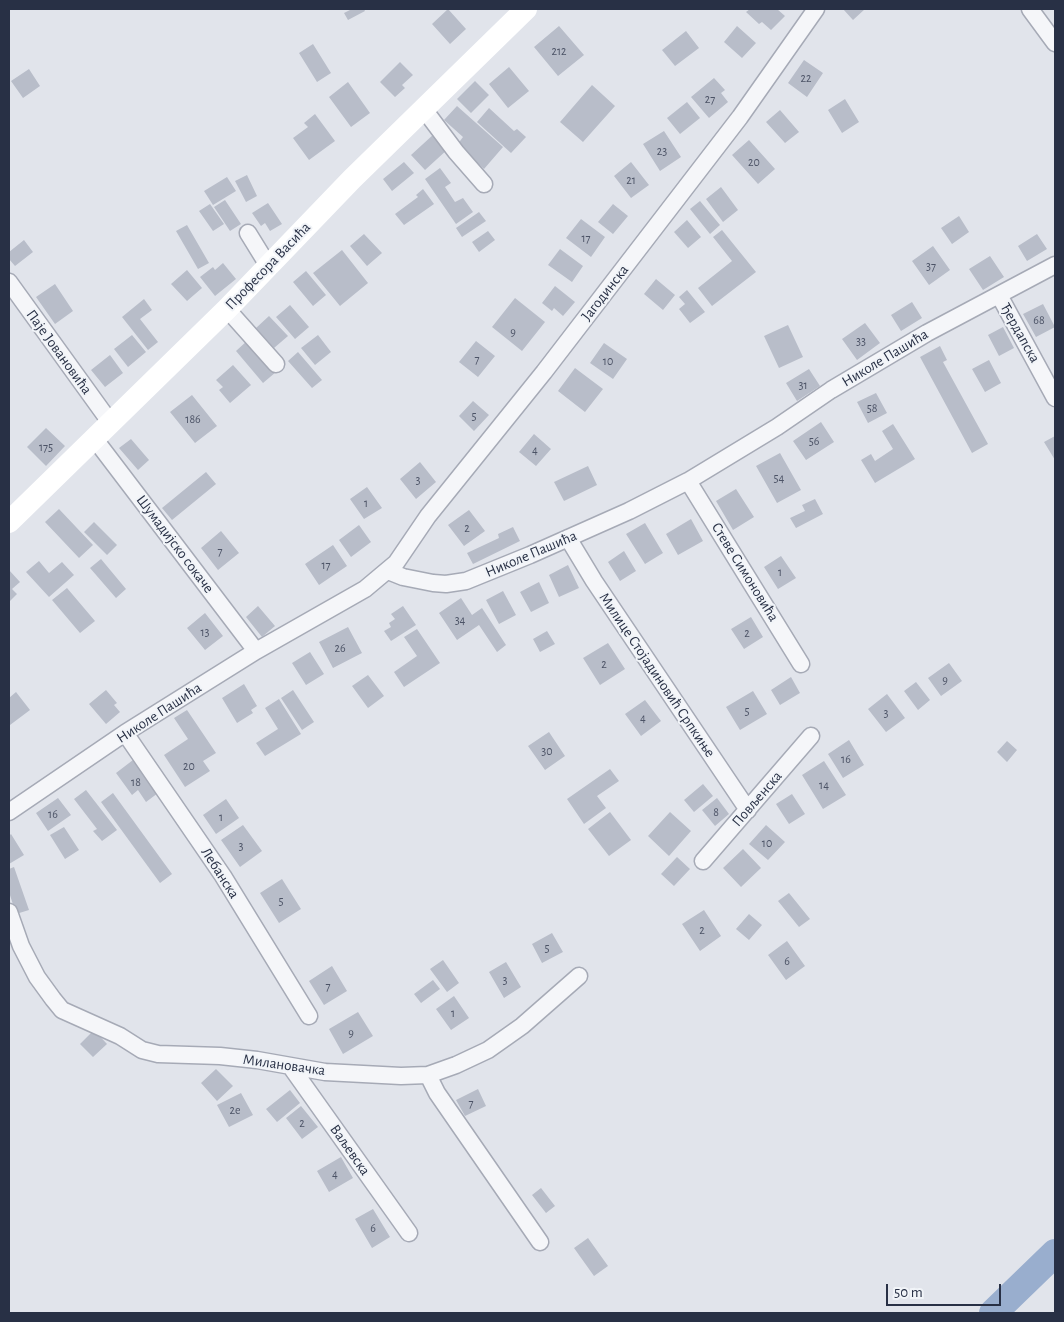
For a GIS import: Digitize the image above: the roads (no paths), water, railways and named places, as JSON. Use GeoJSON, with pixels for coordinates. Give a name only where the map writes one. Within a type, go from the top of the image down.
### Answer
{"type":"FeatureCollection","features":[{"type":"Feature","properties":{"kind":"street","name":"Професора Васића"},"geometry":{"type":"LineString","coordinates":[[9,522],[227,309],[352,179],[526,9]]}},
{"type":"Feature","properties":{"kind":"street","name":"Јагодинска"},"geometry":{"type":"LineString","coordinates":[[388,571],[402,556],[428,516],[544,372],[740,117],[816,9]]}},
{"type":"Feature","properties":{"kind":"street"},"geometry":{"type":"LineString","coordinates":[[1030,9],[1055,43]]}},
{"type":"Feature","properties":{"kind":"street"},"geometry":{"type":"LineString","coordinates":[[424,108],[456,152],[484,184]]}},
{"type":"Feature","properties":{"kind":"street"},"geometry":{"type":"LineString","coordinates":[[248,233],[269,267]]}},
{"type":"Feature","properties":{"kind":"street","name":"Николе Пашића"},"geometry":{"type":"LineString","coordinates":[[9,812],[125,733],[256,650],[365,589],[388,571],[402,577],[433,583],[446,584],[466,581],[637,507],[688,481],[777,427],[831,390],[880,360],[1055,265]]}},
{"type":"Feature","properties":{"kind":"street","name":"Паје Јовановића"},"geometry":{"type":"LineString","coordinates":[[9,282],[110,422]]}},
{"type":"Feature","properties":{"kind":"street","name":"Ђердапска"},"geometry":{"type":"LineString","coordinates":[[999,295],[1055,398]]}},
{"type":"Feature","properties":{"kind":"street"},"geometry":{"type":"LineString","coordinates":[[227,309],[276,364]]}},
{"type":"Feature","properties":{"kind":"street","name":"Шумадијско сокаче"},"geometry":{"type":"LineString","coordinates":[[94,438],[256,650]]}},
{"type":"Feature","properties":{"kind":"street","name":"Стеве Симоновића"},"geometry":{"type":"LineString","coordinates":[[688,481],[801,664]]}},
{"type":"Feature","properties":{"kind":"street","name":"Милице Стојадиновић Српкиње"},"geometry":{"type":"LineString","coordinates":[[568,538],[594,581],[748,810]]}},
{"type":"Feature","properties":{"kind":"street","name":"Лебанска"},"geometry":{"type":"LineString","coordinates":[[125,733],[223,876],[309,1016]]}},
{"type":"Feature","properties":{"kind":"street","name":"Повљенска"},"geometry":{"type":"LineString","coordinates":[[703,861],[811,736]]}},
{"type":"Feature","properties":{"kind":"street","name":"Милановачка"},"geometry":{"type":"LineString","coordinates":[[9,912],[21,946],[37,977],[52,1000],[62,1010],[120,1036],[142,1050],[158,1054],[220,1056],[325,1072],[401,1076],[428,1075],[456,1065],[488,1050],[522,1026],[579,976]]}},
{"type":"Feature","properties":{"kind":"street","name":"Ваљевска"},"geometry":{"type":"LineString","coordinates":[[291,1067],[409,1233]]}},
{"type":"Feature","properties":{"kind":"street"},"geometry":{"type":"LineString","coordinates":[[428,1075],[437,1093],[540,1242]]}},
{"type":"Feature","properties":{"kind":"waterway"},"geometry":{"type":"LineString","coordinates":[[993,1313],[1055,1253]]}}]}
